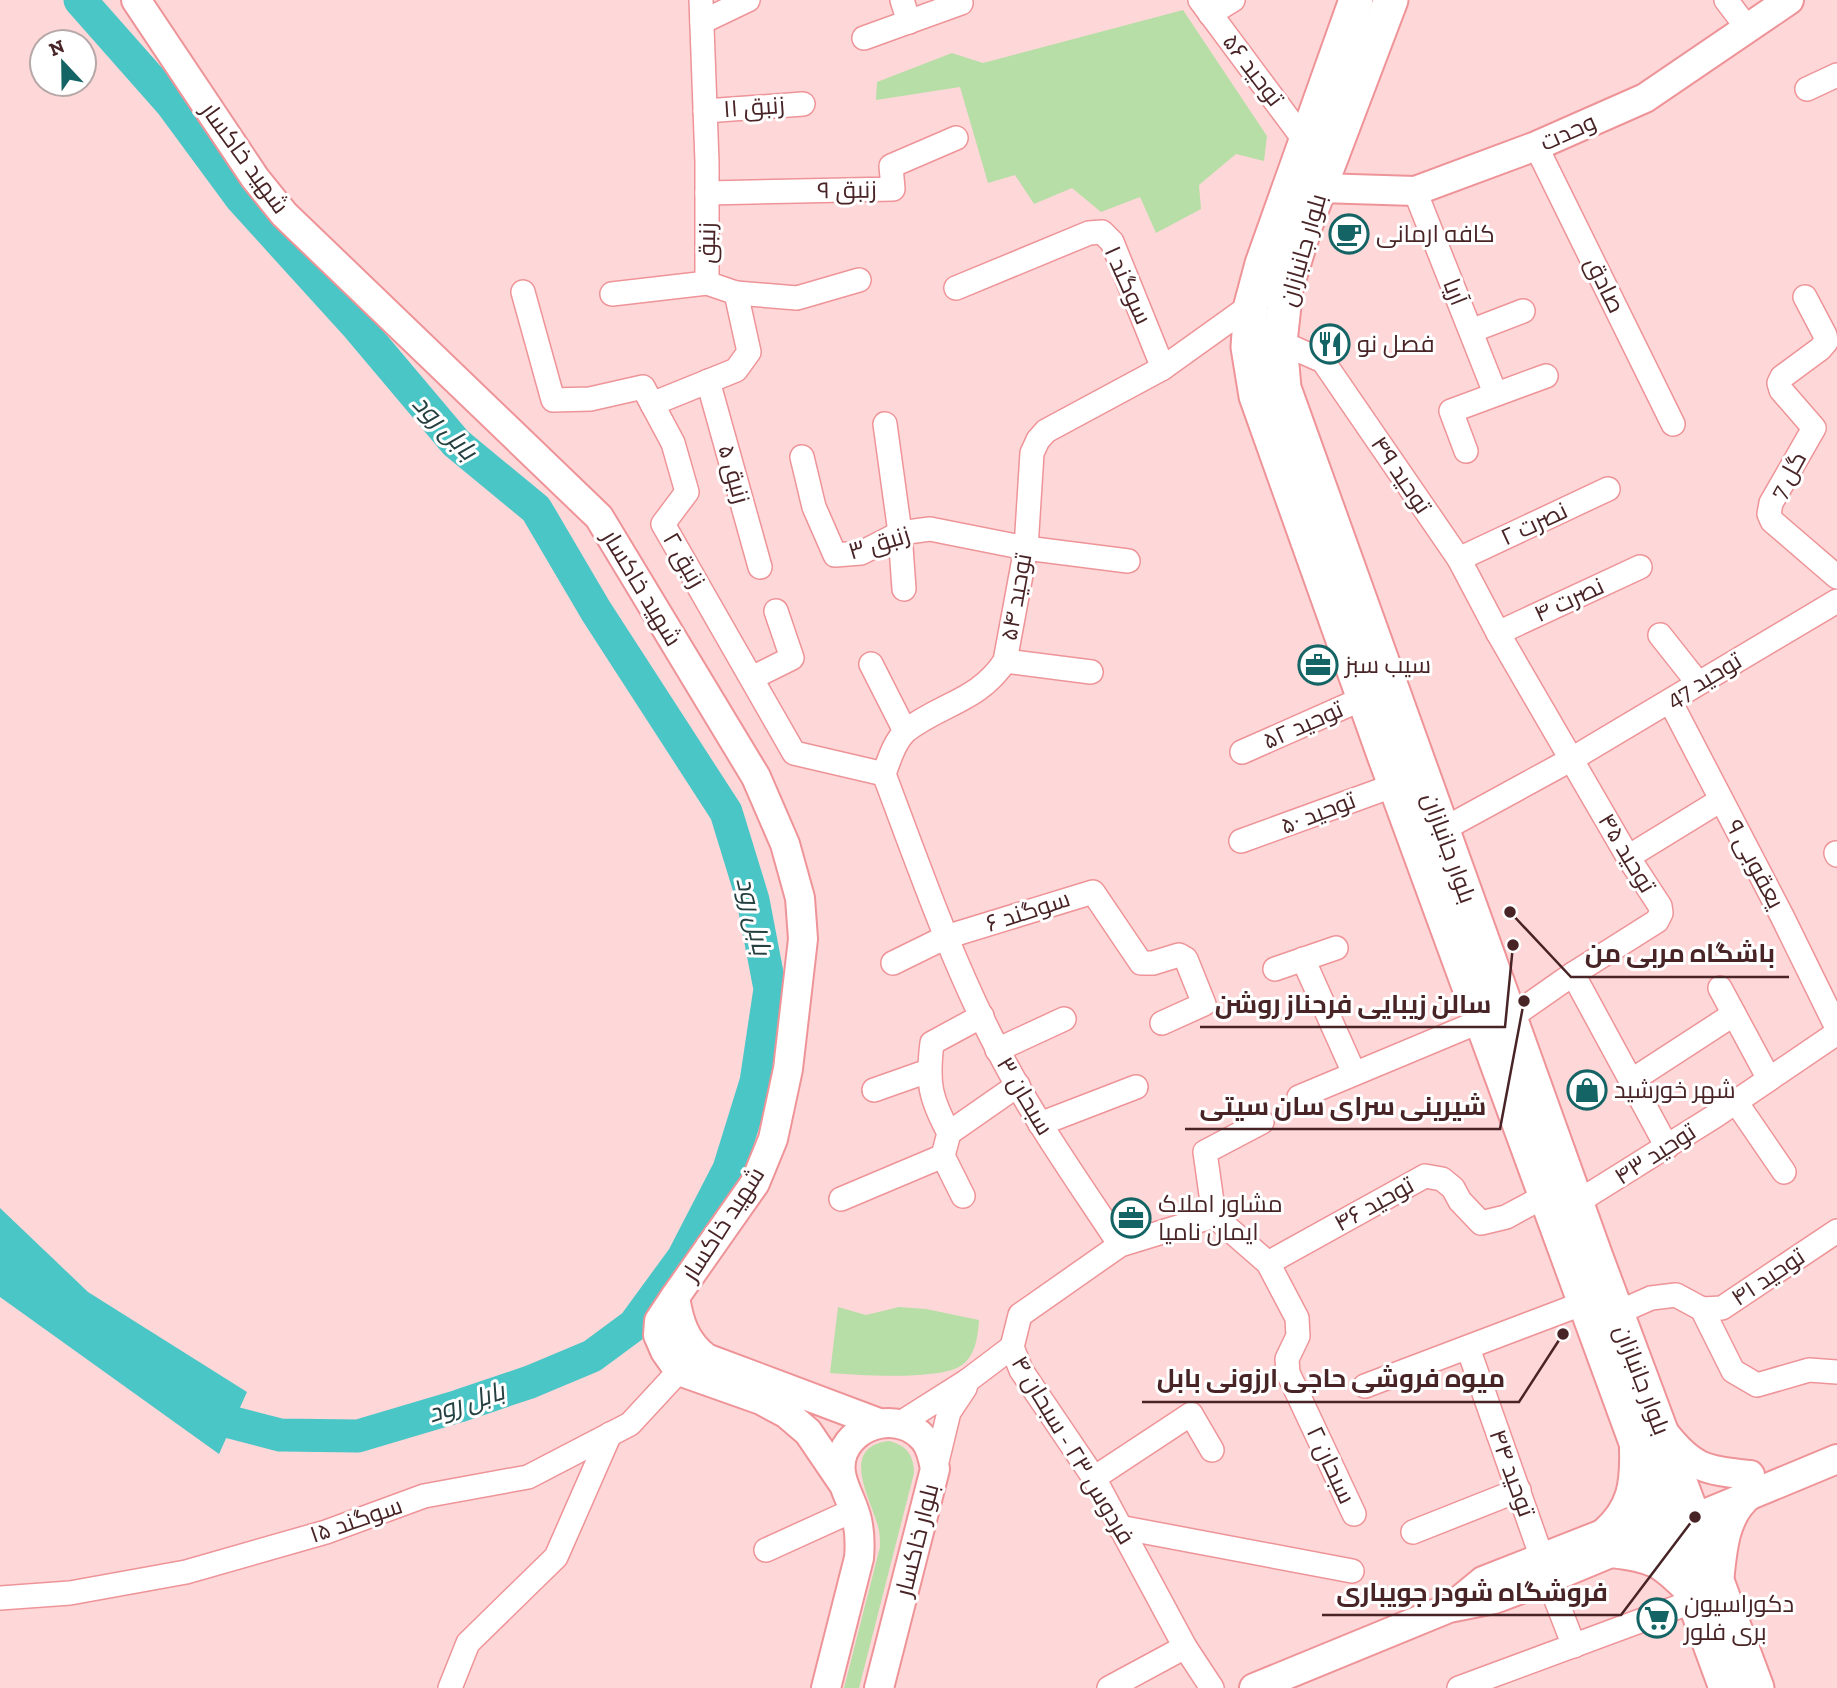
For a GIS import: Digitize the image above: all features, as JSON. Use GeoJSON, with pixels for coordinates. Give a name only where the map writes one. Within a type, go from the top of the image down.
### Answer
{"type":"FeatureCollection","features":[{"type":"Feature","properties":{"kind":"highway","name":"بلوار جانبازان"},"geometry":{"type":"LineString","coordinates":[[1356,0],[1262,264],[1251,305],[1248,347],[1256,396],[1395,785],[1496,1019],[1561,1200],[1617,1313],[1646,1431]]}},
{"type":"Feature","properties":{"kind":"highway","name":"بلوار جانبازان"},"geometry":{"type":"LineString","coordinates":[[1391,0],[1306,224],[1286,288],[1280,342],[1284,388],[1442,830],[1496,1019]]}},
{"type":"Feature","properties":{"kind":"highway","name":"بلوار جانبازان"},"geometry":{"type":"LineString","coordinates":[[1561,1200],[1584,1303],[1646,1431],[1677,1514],[1726,1688]]}},
{"type":"Feature","properties":{"kind":"highway","name":"بلوار جانبازان"},"geometry":{"type":"LineString","coordinates":[[1701,1592],[1757,1688]]}},
{"type":"Feature","properties":{"kind":"main road","name":"شهید خاکسار"},"geometry":{"type":"LineString","coordinates":[[136,0],[255,178],[284,214],[599,517],[756,777],[779,826],[792,863],[804,922],[788,1069],[773,1139],[755,1183],[659,1321],[658,1335],[665,1352],[679,1371]]}},
{"type":"Feature","properties":{"kind":"main road","name":"وحدت"},"geometry":{"type":"LineString","coordinates":[[1320,188],[1415,191],[1536,146],[1645,98],[1789,0]]}},
{"type":"Feature","properties":{"kind":"main road","name":"بلوار خاکسار"},"geometry":{"type":"LineString","coordinates":[[675,1297],[684,1333],[694,1348],[706,1358],[889,1423],[911,1428],[924,1439],[932,1452],[935,1470],[879,1688]]}},
{"type":"Feature","properties":{"kind":"main road"},"geometry":{"type":"LineString","coordinates":[[679,1371],[761,1401],[787,1414],[808,1432],[842,1482],[854,1510],[859,1537],[859,1558],[826,1688]]}},
{"type":"Feature","properties":{"kind":"main road"},"geometry":{"type":"LineString","coordinates":[[842,1482],[840,1468],[843,1453],[851,1439],[864,1428],[889,1423]]}},
{"type":"Feature","properties":{"kind":"main road"},"geometry":{"type":"LineString","coordinates":[[1606,1544],[1634,1487],[1646,1431],[1708,1470],[1751,1484],[1837,1459]]}},
{"type":"Feature","properties":{"kind":"main road"},"geometry":{"type":"LineString","coordinates":[[1254,1688],[1449,1608],[1483,1581],[1545,1568],[1606,1544],[1751,1484],[1837,1440]]}},
{"type":"Feature","properties":{"kind":"main road"},"geometry":{"type":"LineString","coordinates":[[1606,1544],[1655,1562],[1701,1592],[1722,1550],[1734,1512],[1751,1484]]}},
{"type":"Feature","properties":{"kind":"street"},"geometry":{"type":"LineString","coordinates":[[701,11],[748,0]]}},
{"type":"Feature","properties":{"kind":"street"},"geometry":{"type":"LineString","coordinates":[[902,0],[909,22]]}},
{"type":"Feature","properties":{"kind":"street"},"geometry":{"type":"LineString","coordinates":[[1205,7],[1233,0]]}},
{"type":"Feature","properties":{"kind":"street"},"geometry":{"type":"LineString","coordinates":[[1726,0],[1748,29]]}},
{"type":"Feature","properties":{"kind":"street"},"geometry":{"type":"LineString","coordinates":[[864,38],[961,3]]}},
{"type":"Feature","properties":{"kind":"street","name":"توحید ۵۶"},"geometry":{"type":"LineString","coordinates":[[1205,7],[1305,141]]}},
{"type":"Feature","properties":{"kind":"street","name":"زنبق"},"geometry":{"type":"LineString","coordinates":[[652,404],[736,370],[749,352],[736,293],[707,283],[701,11]]}},
{"type":"Feature","properties":{"kind":"street"},"geometry":{"type":"LineString","coordinates":[[1807,89],[1837,75]]}},
{"type":"Feature","properties":{"kind":"street","name":"زنبق ۱۱"},"geometry":{"type":"LineString","coordinates":[[705,111],[803,104]]}},
{"type":"Feature","properties":{"kind":"street","name":"زنبق ۹"},"geometry":{"type":"LineString","coordinates":[[707,193],[893,188],[891,166],[956,138]]}},
{"type":"Feature","properties":{"kind":"street","name":"صادق"},"geometry":{"type":"LineString","coordinates":[[1536,146],[1673,424]]}},
{"type":"Feature","properties":{"kind":"street","name":"آریا"},"geometry":{"type":"LineString","coordinates":[[1415,191],[1495,393]]}},
{"type":"Feature","properties":{"kind":"street","name":"سوگند ۱"},"geometry":{"type":"LineString","coordinates":[[956,288],[1089,233],[1102,232],[1112,242],[1163,368]]}},
{"type":"Feature","properties":{"kind":"street"},"geometry":{"type":"LineString","coordinates":[[736,293],[797,298],[859,280]]}},
{"type":"Feature","properties":{"kind":"street"},"geometry":{"type":"LineString","coordinates":[[612,294],[707,283]]}},
{"type":"Feature","properties":{"kind":"street"},"geometry":{"type":"LineString","coordinates":[[523,292],[552,400],[590,399],[643,387],[652,404]]}},
{"type":"Feature","properties":{"kind":"street","name":"گل 7"},"geometry":{"type":"LineString","coordinates":[[1805,298],[1825,335],[1826,342],[1782,377],[1779,383],[1781,390],[1814,428],[1771,503],[1769,514],[1772,521],[1837,578]]}},
{"type":"Feature","properties":{"kind":"street","name":"توحید ۵۴"},"geometry":{"type":"LineString","coordinates":[[905,731],[981,688],[995,677],[1005,661],[1026,548],[1032,453],[1038,440],[1046,431],[1163,368],[1251,305]]}},
{"type":"Feature","properties":{"kind":"street"},"geometry":{"type":"LineString","coordinates":[[1471,331],[1523,311]]}},
{"type":"Feature","properties":{"kind":"street","name":"توحید ۴۹"},"geometry":{"type":"LineString","coordinates":[[1280,342],[1323,361],[1459,559],[1498,633]]}},
{"type":"Feature","properties":{"kind":"street"},"geometry":{"type":"LineString","coordinates":[[1466,451],[1451,411],[1546,376]]}},
{"type":"Feature","properties":{"kind":"street","name":"زنبق ۵"},"geometry":{"type":"LineString","coordinates":[[708,381],[760,567]]}},
{"type":"Feature","properties":{"kind":"street","name":"زنبق ۲"},"geometry":{"type":"LineString","coordinates":[[652,404],[673,443],[687,492],[663,524],[794,753],[884,774]]}},
{"type":"Feature","properties":{"kind":"street"},"geometry":{"type":"LineString","coordinates":[[885,424],[900,533],[904,589]]}},
{"type":"Feature","properties":{"kind":"street","name":"زنبق ۳"},"geometry":{"type":"LineString","coordinates":[[802,457],[814,507],[835,555],[861,553],[900,533],[930,529],[1026,548],[1128,561]]}},
{"type":"Feature","properties":{"kind":"street","name":"نصرت ۲"},"geometry":{"type":"LineString","coordinates":[[1459,559],[1608,489]]}},
{"type":"Feature","properties":{"kind":"street","name":"نصرت ۴"},"geometry":{"type":"LineString","coordinates":[[1498,633],[1640,567]]}},
{"type":"Feature","properties":{"kind":"street","name":"توحید 47"},"geometry":{"type":"LineString","coordinates":[[1442,830],[1572,759],[1837,601]]}},
{"type":"Feature","properties":{"kind":"street"},"geometry":{"type":"LineString","coordinates":[[752,678],[792,658],[776,611]]}},
{"type":"Feature","properties":{"kind":"street","name":"توحید ۴۵"},"geometry":{"type":"LineString","coordinates":[[1299,1097],[1496,1019],[1657,921],[1661,913],[1660,906],[1628,857],[1498,633]]}},
{"type":"Feature","properties":{"kind":"street"},"geometry":{"type":"LineString","coordinates":[[1660,635],[1698,683]]}},
{"type":"Feature","properties":{"kind":"street"},"geometry":{"type":"LineString","coordinates":[[1005,661],[1091,672]]}},
{"type":"Feature","properties":{"kind":"street"},"geometry":{"type":"LineString","coordinates":[[871,664],[905,731],[891,753],[884,774],[946,937],[892,963]]}},
{"type":"Feature","properties":{"kind":"street","name":"توحید ۵۲"},"geometry":{"type":"LineString","coordinates":[[1242,752],[1364,698]]}},
{"type":"Feature","properties":{"kind":"street","name":"یعقوبی ۹"},"geometry":{"type":"LineString","coordinates":[[1670,701],[1782,916],[1837,1031]]}},
{"type":"Feature","properties":{"kind":"street","name":"توحید ۵۰"},"geometry":{"type":"LineString","coordinates":[[1241,841],[1395,785]]}},
{"type":"Feature","properties":{"kind":"street"},"geometry":{"type":"LineString","coordinates":[[1628,857],[1721,800]]}},
{"type":"Feature","properties":{"kind":"street","name":"سوگند ۶"},"geometry":{"type":"LineString","coordinates":[[946,937],[1093,892],[1141,963],[1153,963],[1179,955],[1186,959],[1204,1004],[1162,1023]]}},
{"type":"Feature","properties":{"kind":"street","name":"سبحان ۳"},"geometry":{"type":"LineString","coordinates":[[946,937],[997,1050],[1040,1124],[1120,1245]]}},
{"type":"Feature","properties":{"kind":"street"},"geometry":{"type":"LineString","coordinates":[[1275,969],[1336,948]]}},
{"type":"Feature","properties":{"kind":"street"},"geometry":{"type":"LineString","coordinates":[[1303,959],[1354,1073]]}},
{"type":"Feature","properties":{"kind":"street"},"geometry":{"type":"LineString","coordinates":[[1573,974],[1667,1147]]}},
{"type":"Feature","properties":{"kind":"street"},"geometry":{"type":"LineString","coordinates":[[1720,988],[1769,1079]]}},
{"type":"Feature","properties":{"kind":"street"},"geometry":{"type":"LineString","coordinates":[[1631,1081],[1734,1014]]}},
{"type":"Feature","properties":{"kind":"street"},"geometry":{"type":"LineString","coordinates":[[949,1133],[933,1104],[928,1071],[932,1043],[982,1016]]}},
{"type":"Feature","properties":{"kind":"street"},"geometry":{"type":"LineString","coordinates":[[997,1050],[1064,1019]]}},
{"type":"Feature","properties":{"kind":"street","name":"توحید ۴۳"},"geometry":{"type":"LineString","coordinates":[[1561,1200],[1667,1147],[1837,1031]]}},
{"type":"Feature","properties":{"kind":"street"},"geometry":{"type":"LineString","coordinates":[[874,1090],[928,1071]]}},
{"type":"Feature","properties":{"kind":"street"},"geometry":{"type":"LineString","coordinates":[[963,1196],[943,1156],[949,1133],[1018,1085]]}},
{"type":"Feature","properties":{"kind":"street"},"geometry":{"type":"LineString","coordinates":[[1040,1124],[1136,1087]]}},
{"type":"Feature","properties":{"kind":"street"},"geometry":{"type":"LineString","coordinates":[[1736,1101],[1784,1172]]}},
{"type":"Feature","properties":{"kind":"street"},"geometry":{"type":"LineString","coordinates":[[1262,1122],[1205,1152],[1214,1216],[1268,1263]]}},
{"type":"Feature","properties":{"kind":"street"},"geometry":{"type":"LineString","coordinates":[[841,1199],[943,1156]]}},
{"type":"Feature","properties":{"kind":"street","name":"توحید ۴۶"},"geometry":{"type":"LineString","coordinates":[[1268,1263],[1425,1176],[1442,1179],[1453,1188],[1460,1201],[1481,1223],[1561,1200]]}},
{"type":"Feature","properties":{"kind":"street","name":"فردوس ۲۳ - سبحان ۴"},"geometry":{"type":"LineString","coordinates":[[1212,1688],[1185,1647],[1094,1478],[1021,1370],[1012,1347],[1020,1315],[1120,1245],[1214,1216]]}},
{"type":"Feature","properties":{"kind":"street","name":"توحید ۴۱"},"geometry":{"type":"LineString","coordinates":[[1617,1313],[1651,1298],[1676,1295],[1702,1309],[1722,1308],[1837,1231]]}},
{"type":"Feature","properties":{"kind":"street","name":"سبحان ۲"},"geometry":{"type":"LineString","coordinates":[[1268,1263],[1297,1318],[1299,1327],[1287,1359],[1288,1373],[1354,1514]]}},
{"type":"Feature","properties":{"kind":"street"},"geometry":{"type":"LineString","coordinates":[[1365,1387],[1584,1303]]}},
{"type":"Feature","properties":{"kind":"street"},"geometry":{"type":"LineString","coordinates":[[1702,1309],[1734,1371],[1757,1385],[1809,1370],[1837,1373]]}},
{"type":"Feature","properties":{"kind":"street"},"geometry":{"type":"LineString","coordinates":[[889,1423],[967,1381],[1012,1347]]}},
{"type":"Feature","properties":{"kind":"street","name":"توحید ۴۴"},"geometry":{"type":"LineString","coordinates":[[1468,1348],[1574,1646]]}},
{"type":"Feature","properties":{"kind":"street","name":"سوگند ۱۵"},"geometry":{"type":"LineString","coordinates":[[0,1598],[70,1593],[186,1572],[326,1532],[424,1496],[528,1478],[630,1424],[679,1371]]}},
{"type":"Feature","properties":{"kind":"street"},"geometry":{"type":"LineString","coordinates":[[935,1470],[949,1412],[967,1381]]}},
{"type":"Feature","properties":{"kind":"street"},"geometry":{"type":"LineString","coordinates":[[1094,1478],[1191,1414],[1212,1450]]}},
{"type":"Feature","properties":{"kind":"street"},"geometry":{"type":"LineString","coordinates":[[450,1688],[468,1643],[556,1557],[610,1434]]}},
{"type":"Feature","properties":{"kind":"street"},"geometry":{"type":"LineString","coordinates":[[1413,1532],[1519,1490]]}},
{"type":"Feature","properties":{"kind":"street"},"geometry":{"type":"LineString","coordinates":[[766,1550],[854,1510]]}},
{"type":"Feature","properties":{"kind":"street"},"geometry":{"type":"LineString","coordinates":[[1119,1527],[1352,1571]]}},
{"type":"Feature","properties":{"kind":"street"},"geometry":{"type":"LineString","coordinates":[[1459,1688],[1574,1646],[1701,1592]]}},
{"type":"Feature","properties":{"kind":"street"},"geometry":{"type":"LineString","coordinates":[[1109,1688],[1185,1647]]}},
{"type":"Feature","properties":{"kind":"green space"},"geometry":{"type":"Polygon","coordinates":[[[1183,10],[1267,136],[1264,161],[1236,154],[1199,185],[1201,209],[1156,233],[1140,197],[1101,212],[1072,188],[1034,204],[1015,175],[988,183],[960,87],[876,100],[877,82],[952,53],[983,63],[1183,10]]]}},
{"type":"Feature","properties":{"kind":"green space"},"geometry":{"type":"Polygon","coordinates":[[[838,1307],[866,1315],[899,1307],[926,1309],[979,1320],[978,1332],[967,1361],[951,1370],[898,1376],[830,1373],[838,1307]]]}},
{"type":"Feature","properties":{"kind":"green space"},"geometry":{"type":"Polygon","coordinates":[[[889,1441],[908,1452],[914,1473],[859,1688],[844,1688],[880,1547],[879,1529],[865,1488],[861,1463],[865,1453],[874,1445],[889,1441]]]}},
{"type":"Feature","properties":{"kind":"water"},"geometry":{"type":"Polygon","coordinates":[[[0,1208],[88,1292],[247,1392],[219,1454],[0,1297],[0,1208]]]}},
{"type":"Feature","properties":{"kind":"waterway","name":"بابل رود"},"geometry":{"type":"LineString","coordinates":[[80,0],[171,103],[241,198],[359,328],[456,443],[536,509],[596,611],[726,812],[753,900],[770,989],[756,1082],[729,1169],[683,1258],[634,1325],[592,1356],[530,1382],[358,1436],[280,1435],[211,1417],[193,1407]]}},
{"type":"Feature","properties":{"kind":"place","name":"کافه ارمانی"},"geometry":{"type":"Point","coordinates":[1349,234]}},
{"type":"Feature","properties":{"kind":"place","name":"فصل نو"},"geometry":{"type":"Point","coordinates":[1330,344]}},
{"type":"Feature","properties":{"kind":"place","name":"سیب سبز"},"geometry":{"type":"Point","coordinates":[1318,665]}},
{"type":"Feature","properties":{"kind":"place","name":"باشگاه مربی من"},"geometry":{"type":"Point","coordinates":[1510,912]}},
{"type":"Feature","properties":{"kind":"place","name":"سالن زیبایی فرحناز روشن"},"geometry":{"type":"Point","coordinates":[1513,945]}},
{"type":"Feature","properties":{"kind":"place","name":"شیرینی سرای سان سیتی"},"geometry":{"type":"Point","coordinates":[1524,1001]}},
{"type":"Feature","properties":{"kind":"place","name":"شهر خورشید"},"geometry":{"type":"Point","coordinates":[1587,1090]}},
{"type":"Feature","properties":{"kind":"place","name":"مشاور املاک ایمان نامیا"},"geometry":{"type":"Point","coordinates":[1131,1218]}},
{"type":"Feature","properties":{"kind":"place","name":"میوه فروشی حاجی ارزونی بابل"},"geometry":{"type":"Point","coordinates":[1563,1334]}},
{"type":"Feature","properties":{"kind":"place","name":"فروشگاه شودر جویباری"},"geometry":{"type":"Point","coordinates":[1695,1517]}},
{"type":"Feature","properties":{"kind":"place","name":"دکوراسیون بری فلور"},"geometry":{"type":"Point","coordinates":[1657,1618]}}]}
